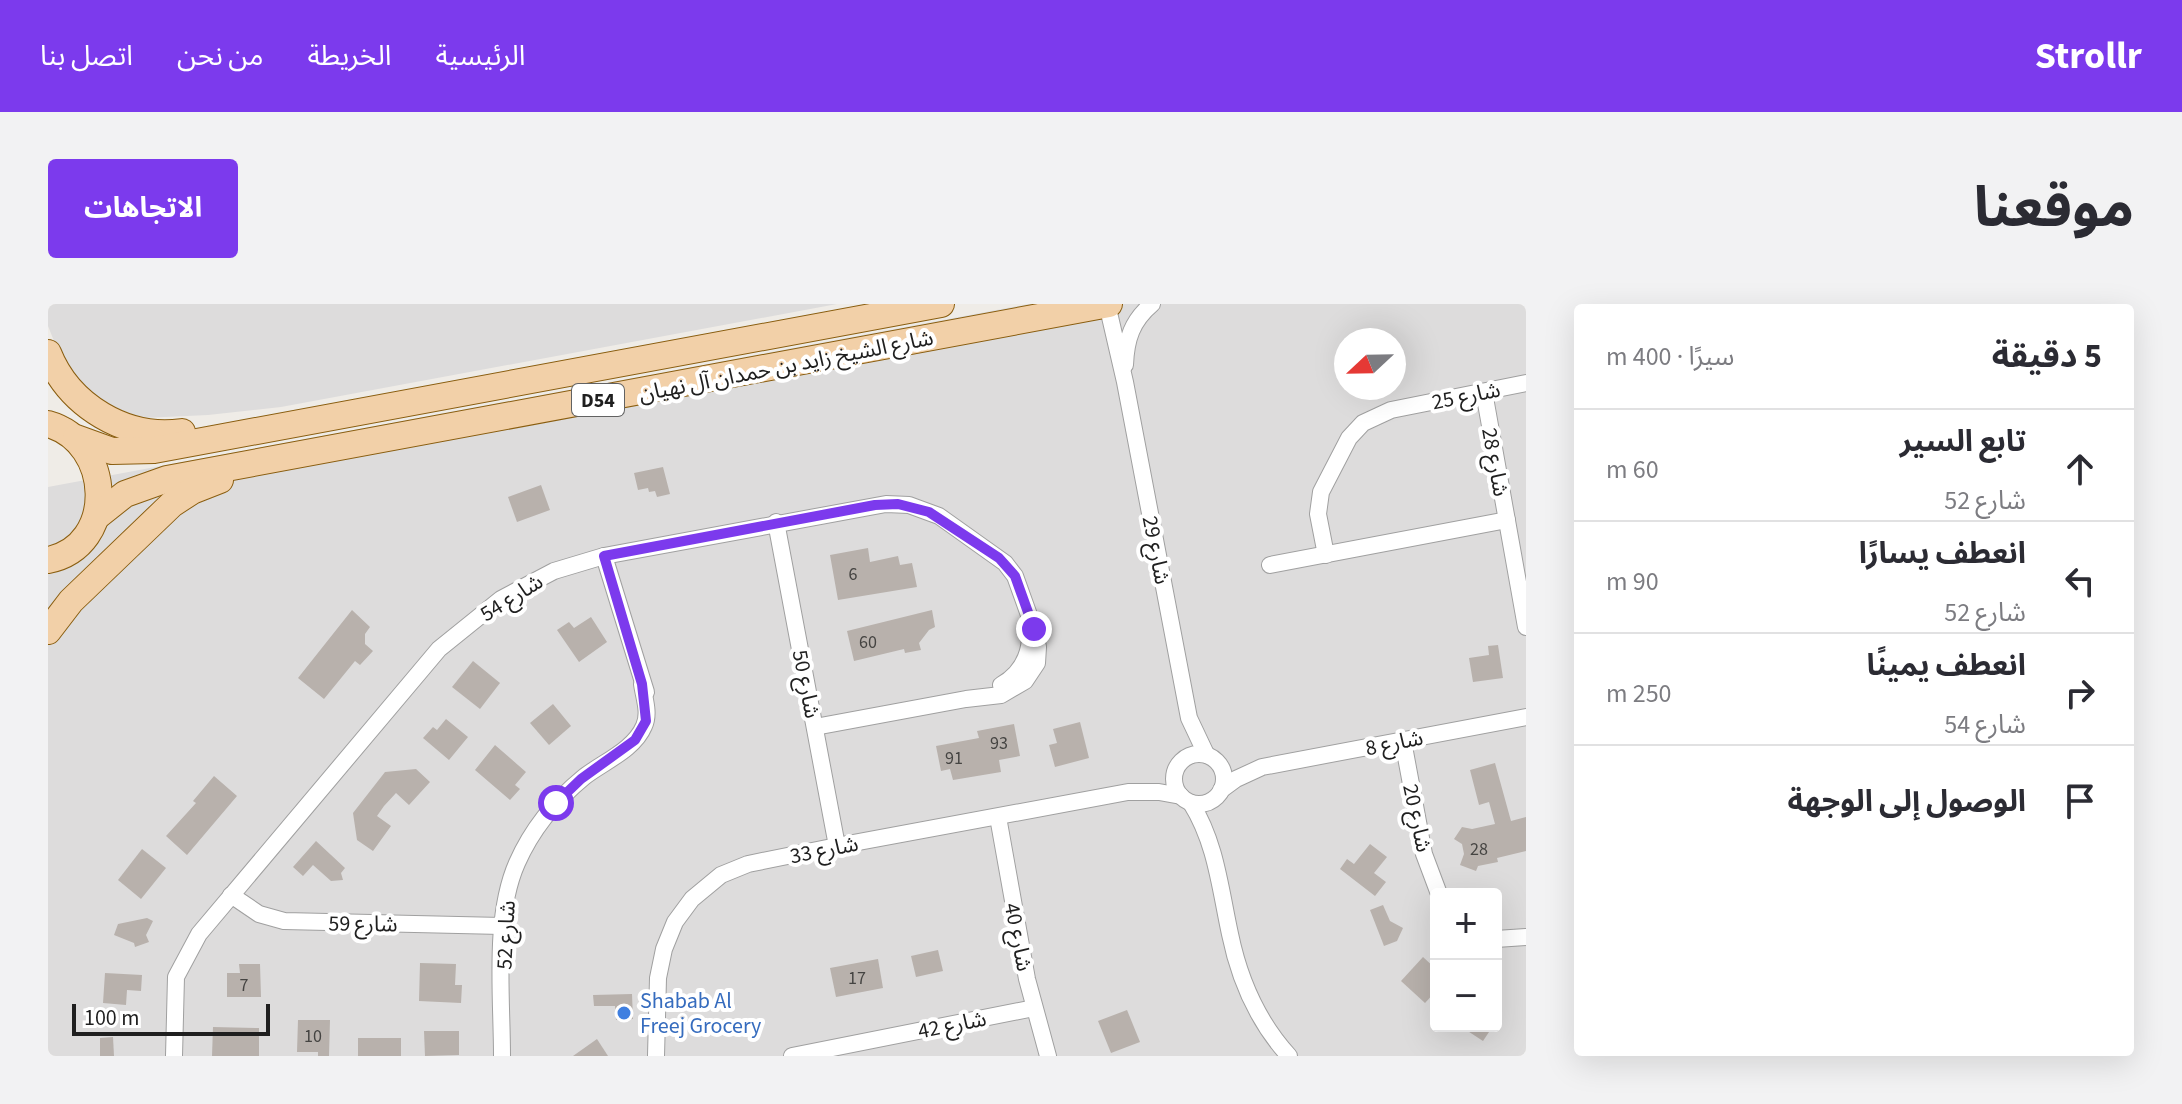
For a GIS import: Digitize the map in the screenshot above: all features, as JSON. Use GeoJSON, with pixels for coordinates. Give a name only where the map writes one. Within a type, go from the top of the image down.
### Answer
{"type":"FeatureCollection","features":[{"type":"Feature","properties":{"kind":"main road","name":"شارع الشيخ زايد بن حمدان آل نهيان"},"geometry":{"type":"LineString","coordinates":[[57,425],[112,451],[139,452],[941,304]]}},
{"type":"Feature","properties":{"kind":"main road","name":"شارع الشيخ زايد بن حمدان آل نهيان"},"geometry":{"type":"LineString","coordinates":[[50,562],[71,549],[86,535],[96,517],[125,494],[153,482],[1107,304]]}},
{"type":"Feature","properties":{"kind":"main road"},"geometry":{"type":"LineString","coordinates":[[48,353],[80,398],[95,411],[132,429],[169,433],[239,425],[256,431]]}},
{"type":"Feature","properties":{"kind":"main road"},"geometry":{"type":"LineString","coordinates":[[57,425],[89,455],[98,475],[100,496],[96,517]]}},
{"type":"Feature","properties":{"kind":"main road"},"geometry":{"type":"LineString","coordinates":[[48,631],[71,601],[172,504],[214,482],[266,471],[279,458]]}},
{"type":"Feature","properties":{"kind":"street","name":"شارع 29"},"geometry":{"type":"LineString","coordinates":[[1107,304],[1125,382],[1189,718],[1210,756]]}},
{"type":"Feature","properties":{"kind":"street","name":"شارع 29"},"geometry":{"type":"LineString","coordinates":[[1125,382],[1128,336],[1138,318],[1152,304]]}},
{"type":"Feature","properties":{"kind":"street","name":"شارع 25"},"geometry":{"type":"LineString","coordinates":[[1326,555],[1318,514],[1321,492],[1355,430],[1382,413],[1526,383]]}},
{"type":"Feature","properties":{"kind":"street","name":"شارع 28"},"geometry":{"type":"LineString","coordinates":[[1484,392],[1526,627]]}},
{"type":"Feature","properties":{"kind":"street","name":"شارع 54"},"geometry":{"type":"LineString","coordinates":[[174,1056],[176,977],[199,934],[439,649],[480,615],[525,585],[554,571],[604,556],[886,504],[909,505],[929,512],[1005,563],[1015,576],[1031,621],[1029,650],[1019,670],[1001,685],[966,699],[815,727]]}},
{"type":"Feature","properties":{"kind":"street"},"geometry":{"type":"LineString","coordinates":[[1270,565],[1507,520]]}},
{"type":"Feature","properties":{"kind":"street","name":"شارع 50"},"geometry":{"type":"LineString","coordinates":[[776,522],[837,846]]}},
{"type":"Feature","properties":{"kind":"street","name":"شارع 52"},"geometry":{"type":"LineString","coordinates":[[502,1056],[502,926],[511,880],[530,839],[568,791],[635,740],[644,726],[647,711],[642,684],[604,556]]}},
{"type":"Feature","properties":{"kind":"street","name":"شارع 8"},"geometry":{"type":"LineString","coordinates":[[1210,756],[1241,766],[1262,767],[1526,717]]}},
{"type":"Feature","properties":{"kind":"street","name":"شارع 29"},"geometry":{"type":"LineString","coordinates":[[1178,766],[1189,718]]}},
{"type":"Feature","properties":{"kind":"street","name":"شارع 20"},"geometry":{"type":"LineString","coordinates":[[1403,741],[1424,854],[1437,888]]}},
{"type":"Feature","properties":{"kind":"street"},"geometry":{"type":"LineString","coordinates":[[1212,844],[1174,784],[1178,766],[1194,754],[1210,756],[1222,770],[1224,777],[1213,812],[1212,844],[1232,943],[1245,985],[1261,1019],[1289,1056]]}},
{"type":"Feature","properties":{"kind":"street","name":"شارع 33"},"geometry":{"type":"LineString","coordinates":[[656,1056],[660,964],[675,922],[710,882],[734,869],[837,846],[1128,792],[1163,779],[1178,766]]}},
{"type":"Feature","properties":{"kind":"street","name":"شارع 8"},"geometry":{"type":"LineString","coordinates":[[1219,793],[1236,779],[1262,767]]}},
{"type":"Feature","properties":{"kind":"street","name":"شارع 33"},"geometry":{"type":"LineString","coordinates":[[1128,792],[1159,792],[1186,799]]}},
{"type":"Feature","properties":{"kind":"street"},"geometry":{"type":"LineString","coordinates":[[1186,799],[1205,803],[1219,793]]}},
{"type":"Feature","properties":{"kind":"street","name":"شارع 40"},"geometry":{"type":"LineString","coordinates":[[998,817],[1034,1008],[1048,1056]]}},
{"type":"Feature","properties":{"kind":"street","name":"شارع 59"},"geometry":{"type":"LineString","coordinates":[[231,895],[259,914],[284,921],[502,926]]}},
{"type":"Feature","properties":{"kind":"street"},"geometry":{"type":"LineString","coordinates":[[1502,939],[1526,937]]}},
{"type":"Feature","properties":{"kind":"street","name":"شارع 42"},"geometry":{"type":"LineString","coordinates":[[792,1056],[870,1048],[1034,1008]]}},
{"type":"Feature","properties":{"kind":"shaded area"},"geometry":{"type":"Polygon","coordinates":[[[48,304],[837,304],[281,407],[143,418],[107,407],[81,384],[60,356],[48,326],[48,304]]]}},
{"type":"Feature","properties":{"kind":"shaded area"},"geometry":{"type":"Polygon","coordinates":[[[1029,304],[1526,304],[1526,1056],[48,1056],[48,487],[1029,304]]]}},
{"type":"Feature","properties":{"kind":"building"},"geometry":{"type":"Polygon","coordinates":[[[663,467],[670,494],[657,497],[655,491],[649,492],[648,488],[638,490],[634,473],[663,467]]]}},
{"type":"Feature","properties":{"kind":"building"},"geometry":{"type":"Polygon","coordinates":[[[541,485],[550,510],[517,522],[508,497],[541,485]]]}},
{"type":"Feature","properties":{"kind":"building"},"geometry":{"type":"Polygon","coordinates":[[[868,548],[870,562],[898,556],[900,565],[912,563],[917,587],[838,600],[830,555],[868,548]]]}},
{"type":"Feature","properties":{"kind":"building"},"geometry":{"type":"Polygon","coordinates":[[[352,610],[370,627],[365,634],[365,644],[373,651],[360,665],[355,661],[324,699],[298,678],[352,610]]]}},
{"type":"Feature","properties":{"kind":"building"},"geometry":{"type":"Polygon","coordinates":[[[932,610],[935,627],[919,643],[921,650],[905,653],[904,649],[854,661],[847,631],[932,610]]]}},
{"type":"Feature","properties":{"kind":"building"},"geometry":{"type":"Polygon","coordinates":[[[591,617],[607,642],[579,662],[557,630],[569,622],[574,628],[591,617]]]}},
{"type":"Feature","properties":{"kind":"building"},"geometry":{"type":"Polygon","coordinates":[[[1498,645],[1503,678],[1473,682],[1469,658],[1489,655],[1488,646],[1498,645]]]}},
{"type":"Feature","properties":{"kind":"building"},"geometry":{"type":"Polygon","coordinates":[[[473,661],[500,683],[480,709],[452,687],[473,661]]]}},
{"type":"Feature","properties":{"kind":"building"},"geometry":{"type":"Polygon","coordinates":[[[553,704],[571,726],[549,745],[530,723],[553,704]]]}},
{"type":"Feature","properties":{"kind":"building"},"geometry":{"type":"Polygon","coordinates":[[[446,719],[468,737],[449,760],[423,738],[433,727],[437,730],[446,719]]]}},
{"type":"Feature","properties":{"kind":"building"},"geometry":{"type":"Polygon","coordinates":[[[1080,722],[1089,758],[1055,767],[1049,745],[1057,743],[1053,729],[1080,722]]]}},
{"type":"Feature","properties":{"kind":"building"},"geometry":{"type":"Polygon","coordinates":[[[1014,724],[1020,756],[999,760],[1001,772],[953,780],[950,769],[941,771],[936,746],[979,738],[977,731],[1014,724]]]}},
{"type":"Feature","properties":{"kind":"building"},"geometry":{"type":"Polygon","coordinates":[[[495,745],[526,772],[515,785],[520,789],[510,800],[475,770],[495,745]]]}},
{"type":"Feature","properties":{"kind":"building"},"geometry":{"type":"Polygon","coordinates":[[[1495,763],[1511,821],[1526,817],[1526,851],[1497,858],[1498,862],[1478,866],[1476,871],[1460,865],[1464,854],[1462,844],[1454,839],[1462,827],[1472,829],[1495,824],[1489,802],[1479,805],[1470,770],[1495,763]]]}},
{"type":"Feature","properties":{"kind":"building"},"geometry":{"type":"Polygon","coordinates":[[[416,769],[430,782],[409,805],[396,793],[384,806],[377,816],[391,826],[373,851],[357,840],[353,813],[385,772],[416,769]]]}},
{"type":"Feature","properties":{"kind":"building"},"geometry":{"type":"Polygon","coordinates":[[[214,776],[237,796],[187,855],[166,836],[196,803],[193,801],[214,776]]]}},
{"type":"Feature","properties":{"kind":"building"},"geometry":{"type":"Polygon","coordinates":[[[316,841],[345,868],[341,873],[343,880],[331,881],[313,865],[303,876],[293,867],[316,841]]]}},
{"type":"Feature","properties":{"kind":"building"},"geometry":{"type":"Polygon","coordinates":[[[1370,844],[1387,857],[1374,873],[1386,882],[1375,896],[1340,869],[1347,859],[1354,864],[1370,844]]]}},
{"type":"Feature","properties":{"kind":"building"},"geometry":{"type":"Polygon","coordinates":[[[142,849],[166,868],[141,899],[118,880],[142,849]]]}},
{"type":"Feature","properties":{"kind":"building"},"geometry":{"type":"Polygon","coordinates":[[[1383,905],[1390,921],[1403,928],[1397,941],[1384,946],[1370,910],[1383,905]]]}},
{"type":"Feature","properties":{"kind":"building"},"geometry":{"type":"Polygon","coordinates":[[[147,918],[153,921],[146,935],[149,942],[135,947],[134,943],[114,935],[118,924],[147,918]]]}},
{"type":"Feature","properties":{"kind":"building"},"geometry":{"type":"Polygon","coordinates":[[[938,950],[943,971],[916,977],[911,956],[938,950]]]}},
{"type":"Feature","properties":{"kind":"building"},"geometry":{"type":"Polygon","coordinates":[[[1423,957],[1430,963],[1430,998],[1425,1003],[1401,981],[1423,957]]]}},
{"type":"Feature","properties":{"kind":"building"},"geometry":{"type":"Polygon","coordinates":[[[878,959],[883,988],[836,997],[830,968],[878,959]]]}},
{"type":"Feature","properties":{"kind":"building"},"geometry":{"type":"Polygon","coordinates":[[[420,963],[456,964],[455,985],[462,985],[461,1003],[419,1001],[420,963]]]}},
{"type":"Feature","properties":{"kind":"building"},"geometry":{"type":"Polygon","coordinates":[[[239,964],[260,964],[261,997],[227,997],[227,973],[240,973],[239,964]]]}},
{"type":"Feature","properties":{"kind":"building"},"geometry":{"type":"Polygon","coordinates":[[[105,973],[142,975],[141,991],[127,990],[126,1005],[103,1003],[105,973]]]}},
{"type":"Feature","properties":{"kind":"building","name":"Shabab Al Freej Grocery"},"geometry":{"type":"Polygon","coordinates":[[[632,994],[633,1019],[616,1020],[615,1006],[594,1006],[593,995],[632,994]]]}},
{"type":"Feature","properties":{"kind":"building"},"geometry":{"type":"Polygon","coordinates":[[[1127,1010],[1140,1042],[1111,1053],[1098,1021],[1127,1010]]]}},
{"type":"Feature","properties":{"kind":"building"},"geometry":{"type":"Polygon","coordinates":[[[298,1020],[330,1020],[329,1056],[318,1056],[318,1052],[297,1052],[298,1020]]]}},
{"type":"Feature","properties":{"kind":"building"},"geometry":{"type":"Polygon","coordinates":[[[213,1027],[259,1028],[259,1056],[212,1056],[213,1027]]]}},
{"type":"Feature","properties":{"kind":"building"},"geometry":{"type":"Polygon","coordinates":[[[424,1031],[459,1031],[459,1055],[425,1056],[424,1031]]]}},
{"type":"Feature","properties":{"kind":"building"},"geometry":{"type":"Polygon","coordinates":[[[1469,1032],[1489,1032],[1483,1041],[1469,1032]]]}},
{"type":"Feature","properties":{"kind":"building"},"geometry":{"type":"Polygon","coordinates":[[[113,1037],[114,1056],[100,1056],[100,1038],[113,1037]]]}},
{"type":"Feature","properties":{"kind":"building"},"geometry":{"type":"Polygon","coordinates":[[[358,1038],[401,1038],[401,1056],[358,1056],[358,1038]]]}},
{"type":"Feature","properties":{"kind":"building"},"geometry":{"type":"Polygon","coordinates":[[[597,1039],[608,1056],[573,1056],[597,1039]]]}},
{"type":"Feature","properties":{"kind":"place","name":"Shabab Al Freej Grocery"},"geometry":{"type":"Point","coordinates":[624,1013]}},
{"type":"Feature","properties":{"kind":"route"},"geometry":{"type":"LineString","coordinates":[[556,803],[581,779],[635,740],[646,721],[642,684],[604,556],[875,505],[909,505],[939,516],[1005,563],[1015,576],[1034,629]]}}]}
